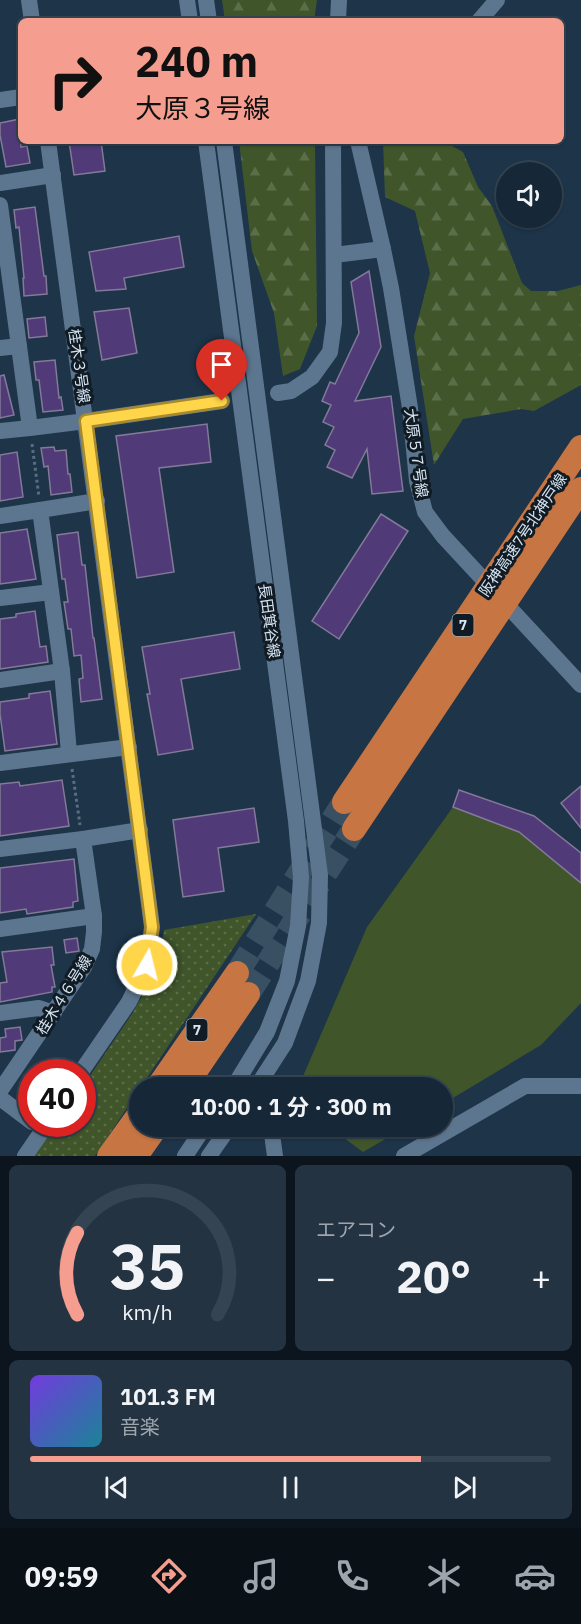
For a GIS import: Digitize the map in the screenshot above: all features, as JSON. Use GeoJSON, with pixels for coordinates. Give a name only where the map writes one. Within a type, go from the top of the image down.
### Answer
{"type":"FeatureCollection","features":[{"type":"Feature","properties":{"kind":"highway","name":"阪神高速7号北神戸線"},"geometry":{"type":"LineString","coordinates":[[344,802],[581,447]]}},
{"type":"Feature","properties":{"kind":"highway","name":"阪神高速7号北神戸線"},"geometry":{"type":"LineString","coordinates":[[354,829],[581,489]]}},
{"type":"Feature","properties":{"kind":"highway","name":"7"},"geometry":{"type":"LineString","coordinates":[[166,1077],[243,983],[190,1077]]}},
{"type":"Feature","properties":{"kind":"highway"},"geometry":{"type":"LineString","coordinates":[[109,1156],[129,1128]]}},
{"type":"Feature","properties":{"kind":"highway"},"geometry":{"type":"LineString","coordinates":[[136,1156],[149,1137]]}},
{"type":"Feature","properties":{"kind":"street"},"geometry":{"type":"LineString","coordinates":[[29,0],[32,18]]}},
{"type":"Feature","properties":{"kind":"street"},"geometry":{"type":"LineString","coordinates":[[187,0],[190,18]]}},
{"type":"Feature","properties":{"kind":"street"},"geometry":{"type":"LineString","coordinates":[[206,0],[208,18]]}},
{"type":"Feature","properties":{"kind":"street"},"geometry":{"type":"LineString","coordinates":[[338,18],[339,0]]}},
{"type":"Feature","properties":{"kind":"street"},"geometry":{"type":"LineString","coordinates":[[482,18],[497,0]]}},
{"type":"Feature","properties":{"kind":"street"},"geometry":{"type":"LineString","coordinates":[[0,100],[18,97]]}},
{"type":"Feature","properties":{"kind":"street","name":"桂木３号線"},"geometry":{"type":"LineString","coordinates":[[48,144],[152,927],[147,965],[129,1002],[90,1059]]}},
{"type":"Feature","properties":{"kind":"street","name":"長田箕谷線"},"geometry":{"type":"LineString","coordinates":[[206,144],[293,797],[301,877],[298,926],[287,981],[267,1032],[240,1077]]}},
{"type":"Feature","properties":{"kind":"street","name":"長田箕谷線"},"geometry":{"type":"LineString","coordinates":[[224,144],[320,875],[319,923],[308,981],[285,1043],[263,1077]]}},
{"type":"Feature","properties":{"kind":"street"},"geometry":{"type":"LineString","coordinates":[[278,393],[291,391],[312,377],[330,352],[334,323],[333,144]]}},
{"type":"Feature","properties":{"kind":"street","name":"大原５７号線"},"geometry":{"type":"LineString","coordinates":[[359,144],[391,288],[410,408],[417,481],[425,512],[442,536],[581,685]]}},
{"type":"Feature","properties":{"kind":"street"},"geometry":{"type":"LineString","coordinates":[[0,183],[53,175]]}},
{"type":"Feature","properties":{"kind":"street"},"geometry":{"type":"LineString","coordinates":[[0,205],[4,265],[19,346],[30,428]]}},
{"type":"Feature","properties":{"kind":"street"},"geometry":{"type":"LineString","coordinates":[[334,255],[382,249]]}},
{"type":"Feature","properties":{"kind":"street"},"geometry":{"type":"LineString","coordinates":[[0,348],[19,346]]}},
{"type":"Feature","properties":{"kind":"street"},"geometry":{"type":"LineString","coordinates":[[0,431],[222,401]]}},
{"type":"Feature","properties":{"kind":"street"},"geometry":{"type":"LineString","coordinates":[[0,516],[97,501]]}},
{"type":"Feature","properties":{"kind":"street"},"geometry":{"type":"LineString","coordinates":[[40,510],[62,671],[69,753]]}},
{"type":"Feature","properties":{"kind":"street"},"geometry":{"type":"LineString","coordinates":[[0,598],[51,592]]}},
{"type":"Feature","properties":{"kind":"street"},"geometry":{"type":"LineString","coordinates":[[0,680],[62,671]]}},
{"type":"Feature","properties":{"kind":"street"},"geometry":{"type":"LineString","coordinates":[[0,763],[129,747]]}},
{"type":"Feature","properties":{"kind":"street"},"geometry":{"type":"LineString","coordinates":[[0,849],[140,830]]}},
{"type":"Feature","properties":{"kind":"street","name":"桂木４６号線"},"geometry":{"type":"LineString","coordinates":[[0,1091],[84,967],[93,949],[94,916],[82,839]]}},
{"type":"Feature","properties":{"kind":"street"},"geometry":{"type":"LineString","coordinates":[[0,928],[94,916]]}},
{"type":"Feature","properties":{"kind":"street"},"geometry":{"type":"LineString","coordinates":[[0,1013],[39,1008],[54,1012]]}},
{"type":"Feature","properties":{"kind":"street"},"geometry":{"type":"LineString","coordinates":[[404,1156],[525,1086],[581,1086]]}},
{"type":"Feature","properties":{"kind":"street"},"geometry":{"type":"LineString","coordinates":[[0,1098],[18,1111]]}},
{"type":"Feature","properties":{"kind":"street"},"geometry":{"type":"LineString","coordinates":[[25,1156],[33,1137]]}},
{"type":"Feature","properties":{"kind":"street"},"geometry":{"type":"LineString","coordinates":[[185,1156],[198,1137]]}},
{"type":"Feature","properties":{"kind":"street"},"geometry":{"type":"LineString","coordinates":[[209,1156],[222,1137]]}},
{"type":"Feature","properties":{"kind":"street"},"geometry":{"type":"LineString","coordinates":[[272,1137],[275,1156]]}},
{"type":"Feature","properties":{"kind":"path"},"geometry":{"type":"LineString","coordinates":[[30,428],[40,510]]}},
{"type":"Feature","properties":{"kind":"path"},"geometry":{"type":"LineString","coordinates":[[69,753],[82,839]]}},
{"type":"Feature","properties":{"kind":"green space"},"geometry":{"type":"Polygon","coordinates":[[[222,0],[317,0],[314,18],[225,18],[222,0]]]}},
{"type":"Feature","properties":{"kind":"green space"},"geometry":{"type":"Polygon","coordinates":[[[239,144],[315,144],[317,326],[300,369],[283,376],[274,313],[252,251],[239,144]]]}},
{"type":"Feature","properties":{"kind":"green space"},"geometry":{"type":"Polygon","coordinates":[[[383,144],[448,144],[463,152],[478,187],[492,206],[496,216],[496,228],[501,228],[522,283],[531,291],[558,291],[581,285],[581,385],[534,411],[521,409],[463,419],[434,465],[414,336],[430,273],[415,211],[385,197],[383,144]]]}},
{"type":"Feature","properties":{"kind":"green space"},"geometry":{"type":"Polygon","coordinates":[[[453,807],[519,832],[581,883],[581,1003],[541,1045],[453,1098],[453,1077],[303,1077],[367,927],[453,807]]]}},
{"type":"Feature","properties":{"kind":"green space"},"geometry":{"type":"Polygon","coordinates":[[[256,914],[148,1077],[129,1077],[129,1105],[95,1156],[34,1156],[47,1137],[96,1137],[96,1067],[132,1014],[158,968],[164,930],[256,914]]]}},
{"type":"Feature","properties":{"kind":"green space"},"geometry":{"type":"Polygon","coordinates":[[[343,1137],[389,1137],[363,1152],[343,1137]]]}},
{"type":"Feature","properties":{"kind":"building"},"geometry":{"type":"Polygon","coordinates":[[[18,119],[18,144],[21,144],[21,147],[27,146],[30,163],[6,167],[0,123],[18,119]]]}},
{"type":"Feature","properties":{"kind":"building"},"geometry":{"type":"Polygon","coordinates":[[[69,144],[101,144],[105,171],[74,175],[69,144]]]}},
{"type":"Feature","properties":{"kind":"building"},"geometry":{"type":"Polygon","coordinates":[[[35,207],[47,294],[24,296],[19,227],[16,228],[14,210],[35,207]]]}},
{"type":"Feature","properties":{"kind":"building"},"geometry":{"type":"Polygon","coordinates":[[[179,236],[184,267],[124,278],[126,289],[96,291],[89,252],[179,236]]]}},
{"type":"Feature","properties":{"kind":"building"},"geometry":{"type":"Polygon","coordinates":[[[369,271],[381,347],[355,401],[391,396],[403,491],[372,494],[367,449],[352,478],[327,467],[335,450],[325,445],[334,427],[323,422],[331,405],[322,401],[330,382],[335,384],[359,333],[351,282],[369,271]]]}},
{"type":"Feature","properties":{"kind":"building"},"geometry":{"type":"Polygon","coordinates":[[[129,308],[137,353],[102,360],[94,312],[129,308]]]}},
{"type":"Feature","properties":{"kind":"building"},"geometry":{"type":"Polygon","coordinates":[[[45,317],[47,336],[29,338],[27,319],[45,317]]]}},
{"type":"Feature","properties":{"kind":"building"},"geometry":{"type":"Polygon","coordinates":[[[55,360],[59,398],[61,397],[63,410],[43,412],[34,362],[55,360]]]}},
{"type":"Feature","properties":{"kind":"building"},"geometry":{"type":"Polygon","coordinates":[[[4,375],[14,415],[0,418],[0,376],[4,375]]]}},
{"type":"Feature","properties":{"kind":"building"},"geometry":{"type":"Polygon","coordinates":[[[207,424],[211,462],[159,468],[174,572],[137,578],[116,436],[207,424]]]}},
{"type":"Feature","properties":{"kind":"building"},"geometry":{"type":"Polygon","coordinates":[[[54,447],[55,451],[66,450],[72,492],[51,495],[48,466],[44,467],[41,448],[54,447]]]}},
{"type":"Feature","properties":{"kind":"building"},"geometry":{"type":"Polygon","coordinates":[[[17,452],[23,497],[0,501],[0,455],[17,452]]]}},
{"type":"Feature","properties":{"kind":"building"},"geometry":{"type":"Polygon","coordinates":[[[381,514],[408,531],[339,639],[312,621],[381,514]]]}},
{"type":"Feature","properties":{"kind":"building"},"geometry":{"type":"Polygon","coordinates":[[[27,529],[36,579],[0,584],[0,533],[27,529]]]}},
{"type":"Feature","properties":{"kind":"building"},"geometry":{"type":"Polygon","coordinates":[[[78,532],[82,565],[85,565],[102,699],[81,702],[79,679],[83,678],[81,655],[74,656],[71,629],[68,629],[64,602],[68,602],[65,579],[62,579],[57,535],[78,532]]]}},
{"type":"Feature","properties":{"kind":"building"},"geometry":{"type":"Polygon","coordinates":[[[35,611],[40,647],[46,646],[48,662],[0,669],[0,619],[35,611]]]}},
{"type":"Feature","properties":{"kind":"building"},"geometry":{"type":"Polygon","coordinates":[[[234,632],[240,669],[181,679],[193,749],[158,755],[147,694],[150,694],[142,647],[234,632]]]}},
{"type":"Feature","properties":{"kind":"building"},"geometry":{"type":"Polygon","coordinates":[[[50,691],[57,744],[5,751],[0,702],[29,698],[29,694],[50,691]]]}},
{"type":"Feature","properties":{"kind":"building"},"geometry":{"type":"Polygon","coordinates":[[[62,780],[69,826],[0,836],[0,784],[19,782],[20,786],[62,780]]]}},
{"type":"Feature","properties":{"kind":"building"},"geometry":{"type":"Polygon","coordinates":[[[581,786],[581,828],[561,803],[581,786]]]}},
{"type":"Feature","properties":{"kind":"building"},"geometry":{"type":"Polygon","coordinates":[[[459,790],[534,816],[581,853],[581,883],[519,832],[453,807],[459,790]]]}},
{"type":"Feature","properties":{"kind":"building"},"geometry":{"type":"Polygon","coordinates":[[[254,808],[259,842],[218,848],[224,891],[183,897],[173,820],[254,808]]]}},
{"type":"Feature","properties":{"kind":"building"},"geometry":{"type":"Polygon","coordinates":[[[74,859],[78,901],[73,902],[73,907],[27,914],[26,909],[0,913],[0,868],[74,859]]]}},
{"type":"Feature","properties":{"kind":"building"},"geometry":{"type":"Polygon","coordinates":[[[77,938],[79,951],[66,953],[64,940],[77,938]]]}},
{"type":"Feature","properties":{"kind":"building"},"geometry":{"type":"Polygon","coordinates":[[[52,947],[54,965],[51,965],[55,987],[52,987],[52,992],[0,1002],[0,983],[7,982],[2,952],[52,947]]]}},
{"type":"Feature","properties":{"kind":"building"},"geometry":{"type":"Polygon","coordinates":[[[20,1027],[22,1040],[15,1041],[15,1050],[0,1052],[0,1038],[6,1037],[5,1029],[20,1027]]]}},
{"type":"Feature","properties":{"kind":"tunnel"},"geometry":{"type":"LineString","coordinates":[[237,973],[344,802]]}},
{"type":"Feature","properties":{"kind":"tunnel"},"geometry":{"type":"LineString","coordinates":[[248,994],[354,829]]}},
{"type":"Feature","properties":{"kind":"route"},"geometry":{"type":"LineString","coordinates":[[147,965],[152,927],[86,421],[222,401]]}}]}
